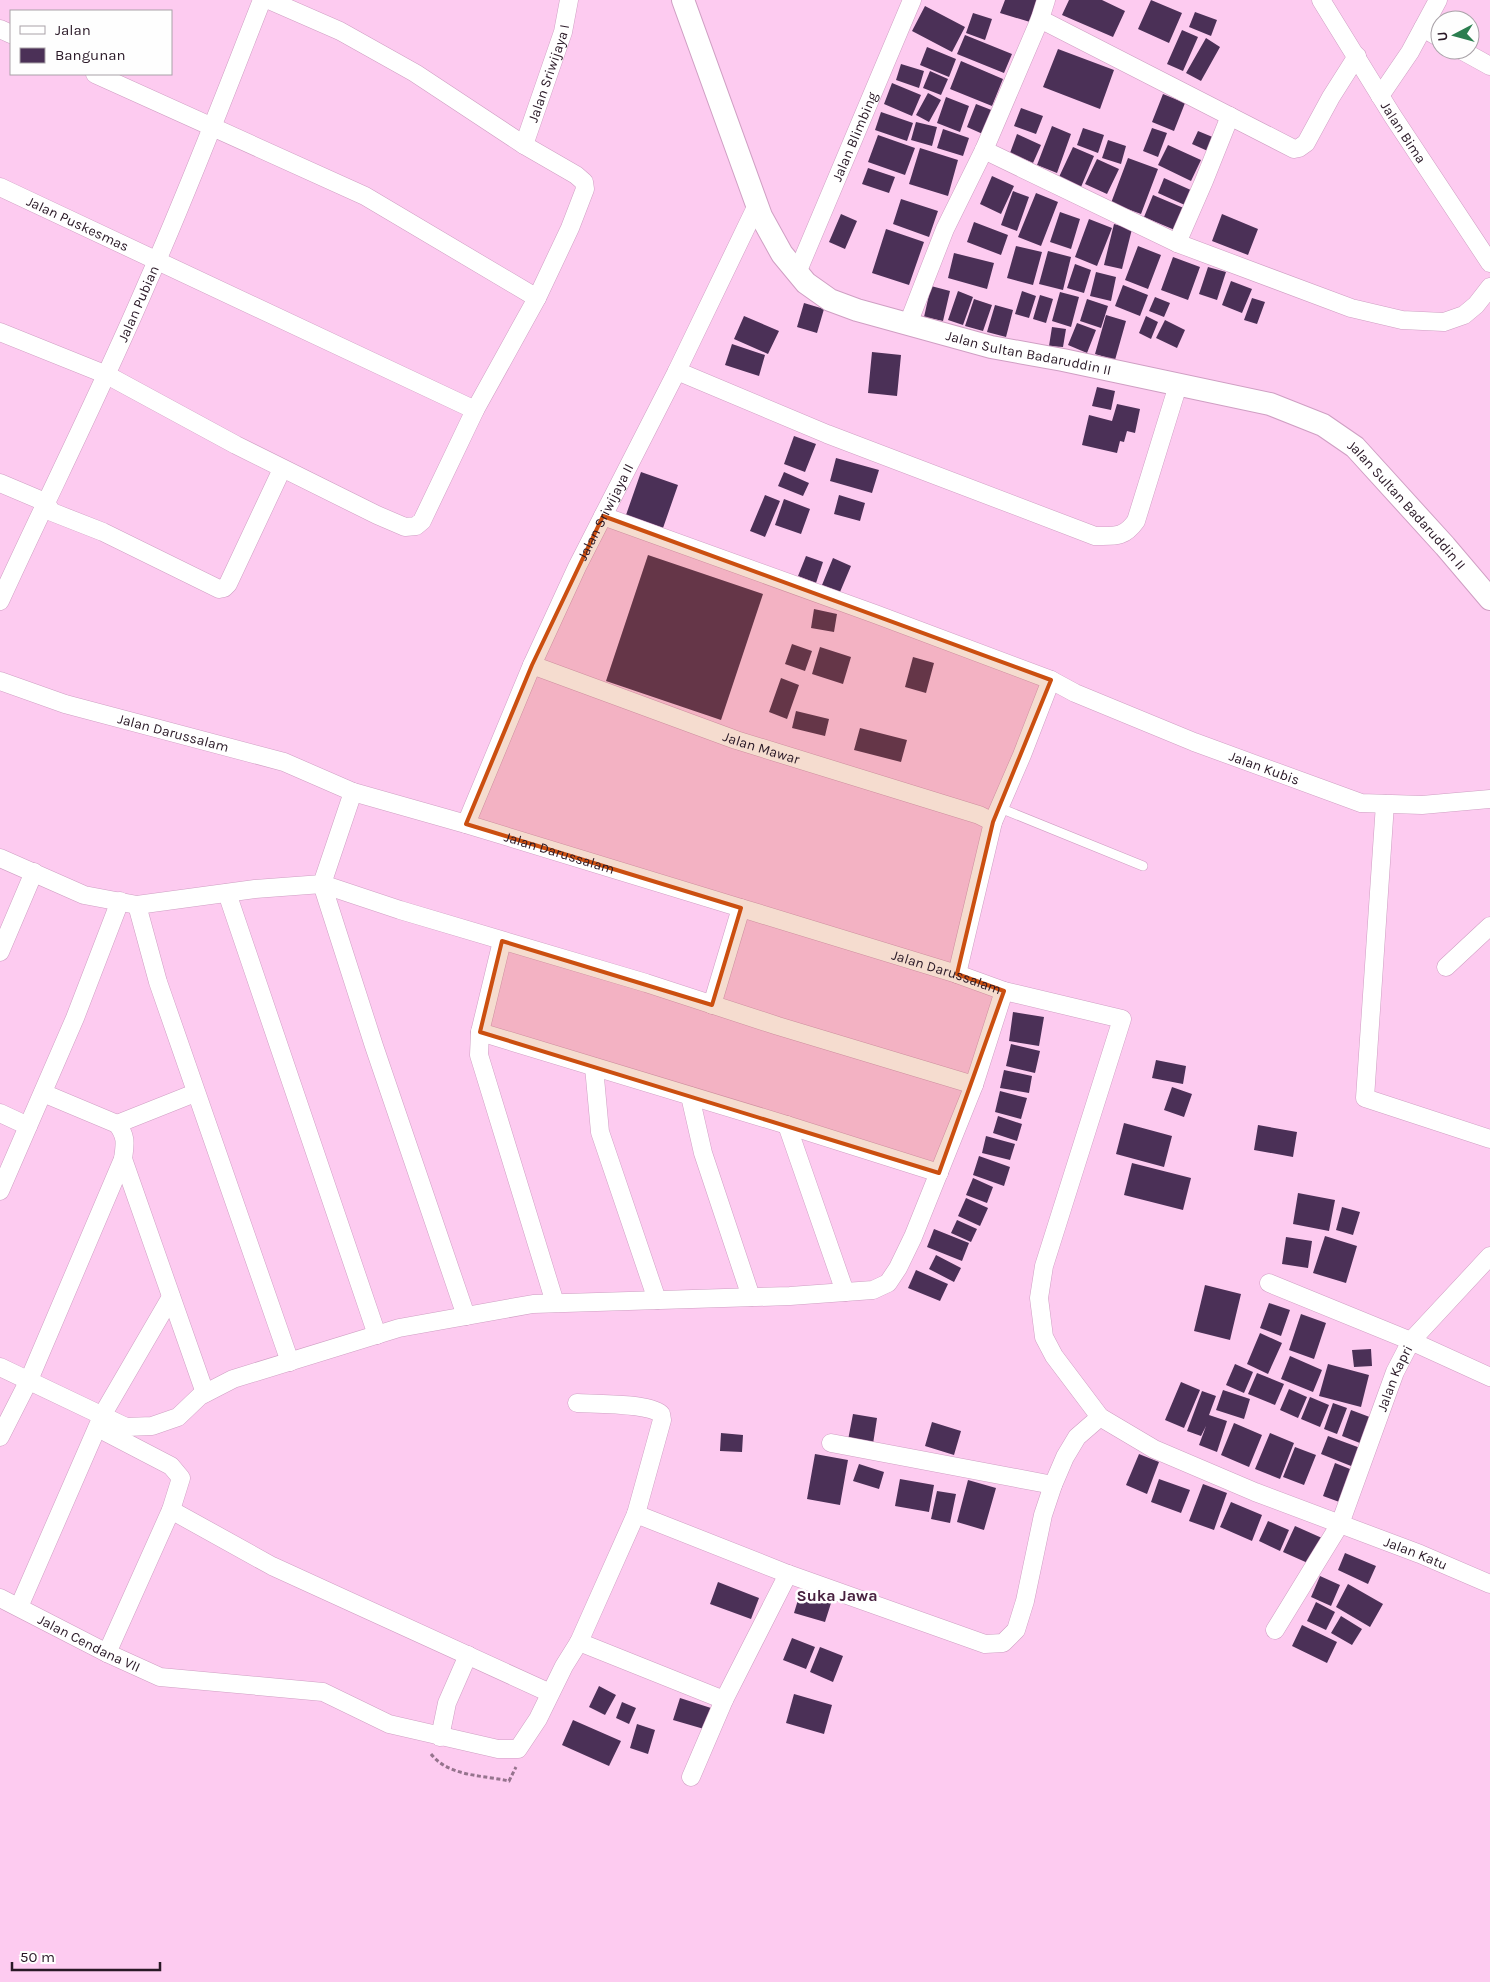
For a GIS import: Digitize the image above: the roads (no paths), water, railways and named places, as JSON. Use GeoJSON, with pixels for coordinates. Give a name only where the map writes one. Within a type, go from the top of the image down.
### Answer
{"type":"FeatureCollection","features":[{"type":"Feature","properties":{"kind":"street","name":"Jalan Pubian"},"geometry":{"type":"LineString","coordinates":[[0,601],[45,502],[107,375],[212,127],[262,0]]}},
{"type":"Feature","properties":{"kind":"street"},"geometry":{"type":"LineString","coordinates":[[0,332],[107,375],[282,469],[377,515],[405,527],[416,526],[422,522],[475,410],[537,298],[570,228],[585,189],[584,182],[576,175],[524,145],[415,73],[340,31],[270,0]]}},
{"type":"Feature","properties":{"kind":"street","name":"Jalan Sriwijaya I"},"geometry":{"type":"LineString","coordinates":[[524,145],[563,32],[569,0]]}},
{"type":"Feature","properties":{"kind":"street","name":"Jalan Sultan Badaruddin II"},"geometry":{"type":"LineString","coordinates":[[683,0],[757,205],[782,254],[806,284],[830,300],[858,310],[991,347],[1063,360],[1270,404],[1323,425],[1355,446],[1490,599]]}},
{"type":"Feature","properties":{"kind":"street","name":"Jalan Blimbing"},"geometry":{"type":"LineString","coordinates":[[797,273],[912,0]]}},
{"type":"Feature","properties":{"kind":"street"},"geometry":{"type":"LineString","coordinates":[[908,324],[945,229],[984,150],[1040,19],[1046,0]]}},
{"type":"Feature","properties":{"kind":"street","name":"Jalan Bima"},"geometry":{"type":"LineString","coordinates":[[1321,0],[1380,96],[1490,263]]}},
{"type":"Feature","properties":{"kind":"street"},"geometry":{"type":"LineString","coordinates":[[1380,96],[1410,52],[1438,0]]}},
{"type":"Feature","properties":{"kind":"street"},"geometry":{"type":"LineString","coordinates":[[1040,19],[1294,149],[1301,148],[1306,143],[1331,97],[1357,56]]}},
{"type":"Feature","properties":{"kind":"street"},"geometry":{"type":"LineString","coordinates":[[1423,28],[1430,32]]}},
{"type":"Feature","properties":{"kind":"street"},"geometry":{"type":"LineString","coordinates":[[97,75],[365,196],[537,298]]}},
{"type":"Feature","properties":{"kind":"street"},"geometry":{"type":"LineString","coordinates":[[1177,243],[1230,116]]}},
{"type":"Feature","properties":{"kind":"street"},"geometry":{"type":"LineString","coordinates":[[984,150],[1177,243],[1350,308],[1402,320],[1444,322],[1464,315],[1476,305],[1490,287]]}},
{"type":"Feature","properties":{"kind":"street","name":"Jalan Puskesmas"},"geometry":{"type":"LineString","coordinates":[[0,188],[475,410]]}},
{"type":"Feature","properties":{"kind":"street","name":"Jalan Sriwijaya II"},"geometry":{"type":"LineString","coordinates":[[466,824],[532,665],[603,516],[757,205]]}},
{"type":"Feature","properties":{"kind":"street"},"geometry":{"type":"LineString","coordinates":[[676,371],[827,434],[1095,536],[1119,536],[1130,530],[1136,521],[1178,385]]}},
{"type":"Feature","properties":{"kind":"street"},"geometry":{"type":"LineString","coordinates":[[0,483],[45,502],[52,512],[103,532],[214,587],[224,588],[228,584],[282,469]]}},
{"type":"Feature","properties":{"kind":"street","name":"Jalan Kubis"},"geometry":{"type":"LineString","coordinates":[[603,516],[1051,680],[1075,694],[1194,742],[1361,803],[1422,805],[1490,799]]}},
{"type":"Feature","properties":{"kind":"street","name":"Jalan Mawar"},"geometry":{"type":"LineString","coordinates":[[532,665],[736,740],[979,815],[996,815]]}},
{"type":"Feature","properties":{"kind":"street"},"geometry":{"type":"LineString","coordinates":[[957,974],[996,815],[1051,680]]}},
{"type":"Feature","properties":{"kind":"street","name":"Jalan Darussalam"},"geometry":{"type":"LineString","coordinates":[[0,681],[65,704],[284,762],[352,792],[466,824],[742,908],[957,974],[1004,991],[1122,1019],[1044,1266],[1039,1298],[1044,1337],[1054,1356],[1100,1416]]}},
{"type":"Feature","properties":{"kind":"street"},"geometry":{"type":"LineString","coordinates":[[352,792],[322,884],[374,1046],[466,1316]]}},
{"type":"Feature","properties":{"kind":"street"},"geometry":{"type":"LineString","coordinates":[[1385,804],[1365,1098],[1490,1139]]}},
{"type":"Feature","properties":{"kind":"street"},"geometry":{"type":"LineString","coordinates":[[0,858],[84,895],[129,903],[322,884],[974,1085]]}},
{"type":"Feature","properties":{"kind":"street"},"geometry":{"type":"LineString","coordinates":[[0,952],[34,872]]}},
{"type":"Feature","properties":{"kind":"street"},"geometry":{"type":"LineString","coordinates":[[227,893],[377,1335]]}},
{"type":"Feature","properties":{"kind":"street"},"geometry":{"type":"LineString","coordinates":[[129,903],[290,1362]]}},
{"type":"Feature","properties":{"kind":"street"},"geometry":{"type":"LineString","coordinates":[[0,1191],[75,1018],[129,903]]}},
{"type":"Feature","properties":{"kind":"street"},"geometry":{"type":"LineString","coordinates":[[712,1004],[742,908]]}},
{"type":"Feature","properties":{"kind":"street"},"geometry":{"type":"LineString","coordinates":[[1446,967],[1490,926]]}},
{"type":"Feature","properties":{"kind":"street"},"geometry":{"type":"LineString","coordinates":[[502,941],[480,1032],[479,1055],[555,1303]]}},
{"type":"Feature","properties":{"kind":"street"},"geometry":{"type":"LineString","coordinates":[[101,1421],[126,1426],[152,1426],[178,1418],[205,1394],[234,1379],[399,1328],[532,1304],[751,1298],[872,1290],[888,1283],[905,1253],[974,1085],[1004,991]]}},
{"type":"Feature","properties":{"kind":"street"},"geometry":{"type":"LineString","coordinates":[[480,1032],[939,1173]]}},
{"type":"Feature","properties":{"kind":"street"},"geometry":{"type":"LineString","coordinates":[[594,1067],[600,1132],[657,1300]]}},
{"type":"Feature","properties":{"kind":"street"},"geometry":{"type":"LineString","coordinates":[[117,1124],[195,1092]]}},
{"type":"Feature","properties":{"kind":"street"},"geometry":{"type":"LineString","coordinates":[[0,1437],[29,1380],[123,1158],[126,1139],[117,1124],[43,1093]]}},
{"type":"Feature","properties":{"kind":"street"},"geometry":{"type":"LineString","coordinates":[[690,1096],[703,1153],[751,1298]]}},
{"type":"Feature","properties":{"kind":"street"},"geometry":{"type":"LineString","coordinates":[[0,1113],[28,1126]]}},
{"type":"Feature","properties":{"kind":"street"},"geometry":{"type":"LineString","coordinates":[[787,1125],[845,1292]]}},
{"type":"Feature","properties":{"kind":"street"},"geometry":{"type":"LineString","coordinates":[[123,1158],[205,1394]]}},
{"type":"Feature","properties":{"kind":"street","name":"Jalan Kapri"},"geometry":{"type":"LineString","coordinates":[[1276,1630],[1340,1524],[1395,1372],[1411,1341],[1490,1256]]}},
{"type":"Feature","properties":{"kind":"street"},"geometry":{"type":"LineString","coordinates":[[1269,1283],[1411,1341],[1490,1377]]}},
{"type":"Feature","properties":{"kind":"street"},"geometry":{"type":"LineString","coordinates":[[19,1607],[101,1421],[171,1297]]}},
{"type":"Feature","properties":{"kind":"street"},"geometry":{"type":"LineString","coordinates":[[0,1367],[29,1380],[101,1421],[171,1466],[181,1478],[172,1510],[107,1653]]}},
{"type":"Feature","properties":{"kind":"street"},"geometry":{"type":"LineString","coordinates":[[172,1510],[272,1566],[550,1693],[579,1642],[636,1514],[662,1420],[661,1414],[657,1410],[644,1407],[577,1403]]}},
{"type":"Feature","properties":{"kind":"street"},"geometry":{"type":"LineString","coordinates":[[636,1514],[788,1574],[985,1644],[1003,1643],[1016,1630],[1025,1601],[1043,1515],[1053,1485],[1065,1457],[1077,1437],[1100,1416]]}},
{"type":"Feature","properties":{"kind":"street","name":"Jalan Katu"},"geometry":{"type":"LineString","coordinates":[[1100,1416],[1154,1449],[1255,1492],[1420,1554],[1490,1584]]}},
{"type":"Feature","properties":{"kind":"street"},"geometry":{"type":"LineString","coordinates":[[831,1444],[1053,1485]]}},
{"type":"Feature","properties":{"kind":"street"},"geometry":{"type":"LineString","coordinates":[[691,1777],[724,1700],[788,1574]]}},
{"type":"Feature","properties":{"kind":"street","name":"Jalan Cendana VII"},"geometry":{"type":"LineString","coordinates":[[0,1598],[107,1653],[160,1677],[323,1692],[388,1724],[498,1749],[518,1749],[538,1719],[550,1693]]}},
{"type":"Feature","properties":{"kind":"street"},"geometry":{"type":"LineString","coordinates":[[579,1642],[724,1700]]}},
{"type":"Feature","properties":{"kind":"street"},"geometry":{"type":"LineString","coordinates":[[440,1737],[447,1703],[468,1655]]}},
{"type":"Feature","properties":{"kind":"lane"},"geometry":{"type":"LineString","coordinates":[[996,815],[1143,866]]}},
{"type":"Feature","properties":{"kind":"district","name":"Suka Jawa"},"geometry":{"type":"Point","coordinates":[837,1595]}}]}
